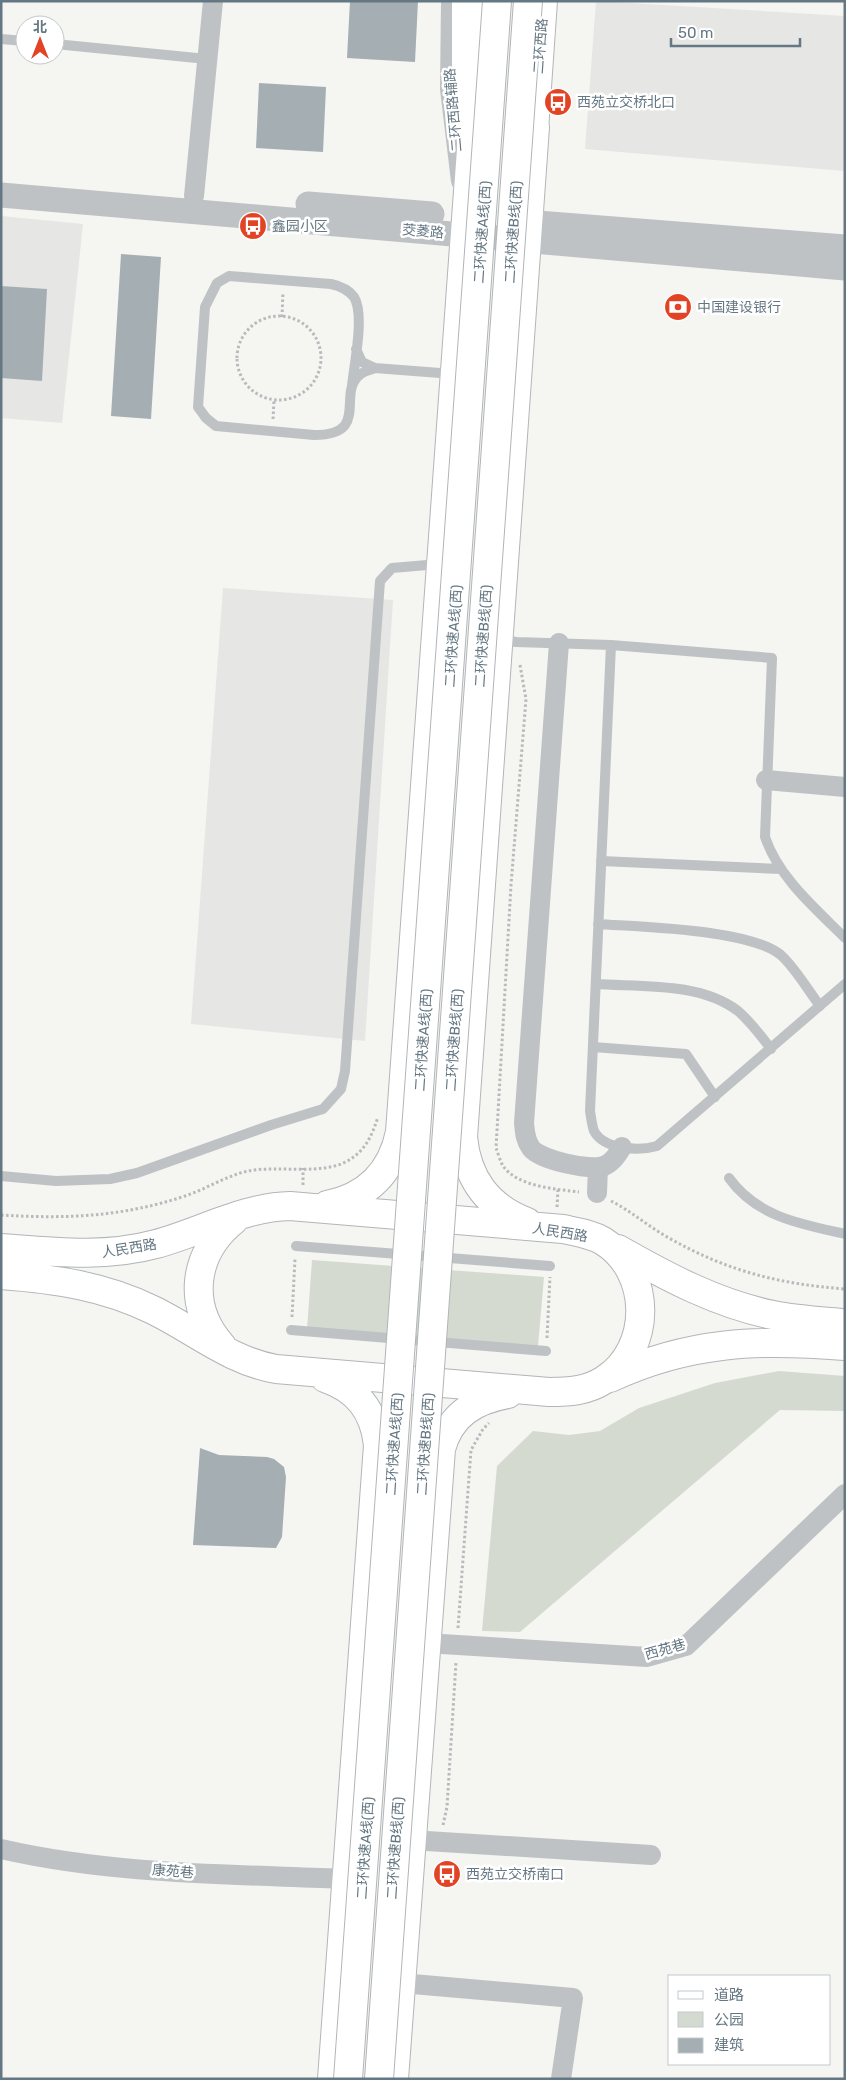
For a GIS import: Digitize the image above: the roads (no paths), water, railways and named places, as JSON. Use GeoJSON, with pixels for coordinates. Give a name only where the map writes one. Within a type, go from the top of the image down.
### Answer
{"type":"FeatureCollection","features":[{"type":"Feature","properties":{"kind":"main road"},"geometry":{"type":"LineString","coordinates":[[466,1],[466,65],[474,122]]}},
{"type":"Feature","properties":{"kind":"main road"},"geometry":{"type":"LineString","coordinates":[[297,1196],[316,1206],[349,1199],[374,1184],[391,1162],[400,1132],[456,374],[474,227],[474,122],[482,1]]}},
{"type":"Feature","properties":{"kind":"main road","name":"二环快速A线(西)"},"geometry":{"type":"LineString","coordinates":[[348,2079],[497,1]]}},
{"type":"Feature","properties":{"kind":"main road","name":"二环快速B线(西)"},"geometry":{"type":"LineString","coordinates":[[379,2079],[528,1]]}},
{"type":"Feature","properties":{"kind":"main road","name":"二环西路"},"geometry":{"type":"LineString","coordinates":[[521,230],[535,127],[544,1]]}},
{"type":"Feature","properties":{"kind":"main road"},"geometry":{"type":"LineString","coordinates":[[474,227],[493,296],[521,230]]}},
{"type":"Feature","properties":{"kind":"main road"},"geometry":{"type":"LineString","coordinates":[[521,230],[508,640],[473,996],[463,1137],[469,1168],[478,1186],[499,1207],[528,1222],[560,1221]]}},
{"type":"Feature","properties":{"kind":"main road"},"geometry":{"type":"LineString","coordinates":[[411,992],[414,1005],[422,1015],[432,1021],[443,1024],[454,1021],[464,1015],[473,996]]}},
{"type":"Feature","properties":{"kind":"main road","name":"人民西路"},"geometry":{"type":"LineString","coordinates":[[1,1248],[87,1254],[122,1251],[182,1236],[297,1196],[560,1221],[602,1240],[616,1251],[627,1264],[637,1286],[641,1310],[637,1334],[628,1356],[617,1369],[604,1380],[588,1388],[570,1392],[549,1392],[255,1366],[168,1317],[110,1292],[62,1280],[1,1275]]}},
{"type":"Feature","properties":{"kind":"main road","name":"人民西路"},"geometry":{"type":"LineString","coordinates":[[238,1358],[223,1348],[212,1335],[204,1321],[200,1306],[200,1273],[204,1257],[222,1229],[235,1219],[251,1211]]}},
{"type":"Feature","properties":{"kind":"main road"},"geometry":{"type":"LineString","coordinates":[[602,1240],[672,1278],[731,1303],[787,1318],[845,1323]]}},
{"type":"Feature","properties":{"kind":"main road"},"geometry":{"type":"LineString","coordinates":[[588,1388],[653,1360],[716,1345],[778,1342],[845,1346]]}},
{"type":"Feature","properties":{"kind":"main road"},"geometry":{"type":"LineString","coordinates":[[276,1369],[312,1374],[332,1380],[349,1389],[367,1408],[374,1424],[378,1445],[332,2079]]}},
{"type":"Feature","properties":{"kind":"main road"},"geometry":{"type":"LineString","coordinates":[[394,2079],[441,1449],[452,1423],[464,1410],[488,1398],[517,1393],[549,1392]]}},
{"type":"Feature","properties":{"kind":"main road"},"geometry":{"type":"LineString","coordinates":[[372,1533],[377,1521],[386,1513],[397,1509],[408,1509],[418,1513],[427,1521],[434,1539]]}},
{"type":"Feature","properties":{"kind":"street"},"geometry":{"type":"LineString","coordinates":[[194,196],[213,1]]}},
{"type":"Feature","properties":{"kind":"street","name":"二环西路辅路"},"geometry":{"type":"LineString","coordinates":[[451,1],[449,35],[450,89],[457,157],[474,227]]}},
{"type":"Feature","properties":{"kind":"street","name":"茭菱路"},"geometry":{"type":"LineString","coordinates":[[1,179],[194,196],[474,227]]}},
{"type":"Feature","properties":{"kind":"street","name":"茭菱路"},"geometry":{"type":"LineString","coordinates":[[1,195],[521,230],[845,246]]}},
{"type":"Feature","properties":{"kind":"street","name":"茭菱路"},"geometry":{"type":"LineString","coordinates":[[521,230],[845,268]]}},
{"type":"Feature","properties":{"kind":"street"},"geometry":{"type":"LineString","coordinates":[[559,643],[524,1123],[525,1138],[532,1150],[545,1159],[598,1168],[616,1159],[622,1147]]}},
{"type":"Feature","properties":{"kind":"street"},"geometry":{"type":"LineString","coordinates":[[766,780],[845,787]]}},
{"type":"Feature","properties":{"kind":"street"},"geometry":{"type":"LineString","coordinates":[[597,1193],[598,1168]]}},
{"type":"Feature","properties":{"kind":"street","name":"西苑巷"},"geometry":{"type":"LineString","coordinates":[[426,1643],[457,1643],[647,1658],[686,1646],[845,1494]]}},
{"type":"Feature","properties":{"kind":"street"},"geometry":{"type":"LineString","coordinates":[[411,1840],[650,1855]]}},
{"type":"Feature","properties":{"kind":"street","name":"康苑巷"},"geometry":{"type":"LineString","coordinates":[[1,1849],[50,1860],[234,1877],[347,1879]]}},
{"type":"Feature","properties":{"kind":"street"},"geometry":{"type":"LineString","coordinates":[[401,1983],[574,1998],[561,2079]]}},
{"type":"Feature","properties":{"kind":"lane"},"geometry":{"type":"LineString","coordinates":[[1,39],[15,40]]}},
{"type":"Feature","properties":{"kind":"lane"},"geometry":{"type":"LineString","coordinates":[[65,45],[207,59]]}},
{"type":"Feature","properties":{"kind":"lane"},"geometry":{"type":"LineString","coordinates":[[229,276],[331,284],[344,287],[354,297],[359,310],[356,349],[349,421],[340,431],[327,436],[216,426],[206,418],[198,407],[205,308],[217,283],[229,276]]}},
{"type":"Feature","properties":{"kind":"lane"},"geometry":{"type":"LineString","coordinates":[[356,349],[362,362],[375,368],[456,374]]}},
{"type":"Feature","properties":{"kind":"lane"},"geometry":{"type":"LineString","coordinates":[[352,386],[360,374],[375,368]]}},
{"type":"Feature","properties":{"kind":"lane"},"geometry":{"type":"LineString","coordinates":[[1,1176],[56,1181],[110,1180],[137,1173],[271,1125],[323,1109],[341,1088],[345,1071],[380,581],[392,568],[442,564]]}},
{"type":"Feature","properties":{"kind":"lane"},"geometry":{"type":"LineString","coordinates":[[508,640],[611,645],[772,658],[765,836],[770,852],[781,869],[845,938]]}},
{"type":"Feature","properties":{"kind":"lane"},"geometry":{"type":"LineString","coordinates":[[611,645],[590,1111],[594,1131],[607,1142],[622,1147],[642,1150],[657,1146],[845,984]]}},
{"type":"Feature","properties":{"kind":"lane"},"geometry":{"type":"LineString","coordinates":[[601,861],[781,869]]}},
{"type":"Feature","properties":{"kind":"lane"},"geometry":{"type":"LineString","coordinates":[[598,924],[710,933],[769,948],[782,956],[820,1006]]}},
{"type":"Feature","properties":{"kind":"lane"},"geometry":{"type":"LineString","coordinates":[[596,984],[687,991],[710,997],[737,1011],[755,1028],[770,1049]]}},
{"type":"Feature","properties":{"kind":"lane"},"geometry":{"type":"LineString","coordinates":[[593,1047],[686,1054],[715,1097]]}},
{"type":"Feature","properties":{"kind":"lane"},"geometry":{"type":"LineString","coordinates":[[729,1178],[742,1195],[776,1215],[803,1225],[845,1234]]}},
{"type":"Feature","properties":{"kind":"lane"},"geometry":{"type":"LineString","coordinates":[[296,1246],[550,1266]]}},
{"type":"Feature","properties":{"kind":"lane"},"geometry":{"type":"LineString","coordinates":[[291,1330],[546,1351]]}},
{"type":"Feature","properties":{"kind":"place","name":"西苑立交桥北口"},"geometry":{"type":"Point","coordinates":[558,102]}},
{"type":"Feature","properties":{"kind":"place","name":"鑫园小区"},"geometry":{"type":"Point","coordinates":[253,226]}},
{"type":"Feature","properties":{"kind":"place","name":"中国建设银行"},"geometry":{"type":"Point","coordinates":[678,307]}},
{"type":"Feature","properties":{"kind":"place","name":"西苑立交桥南口"},"geometry":{"type":"Point","coordinates":[447,1874]}}]}
